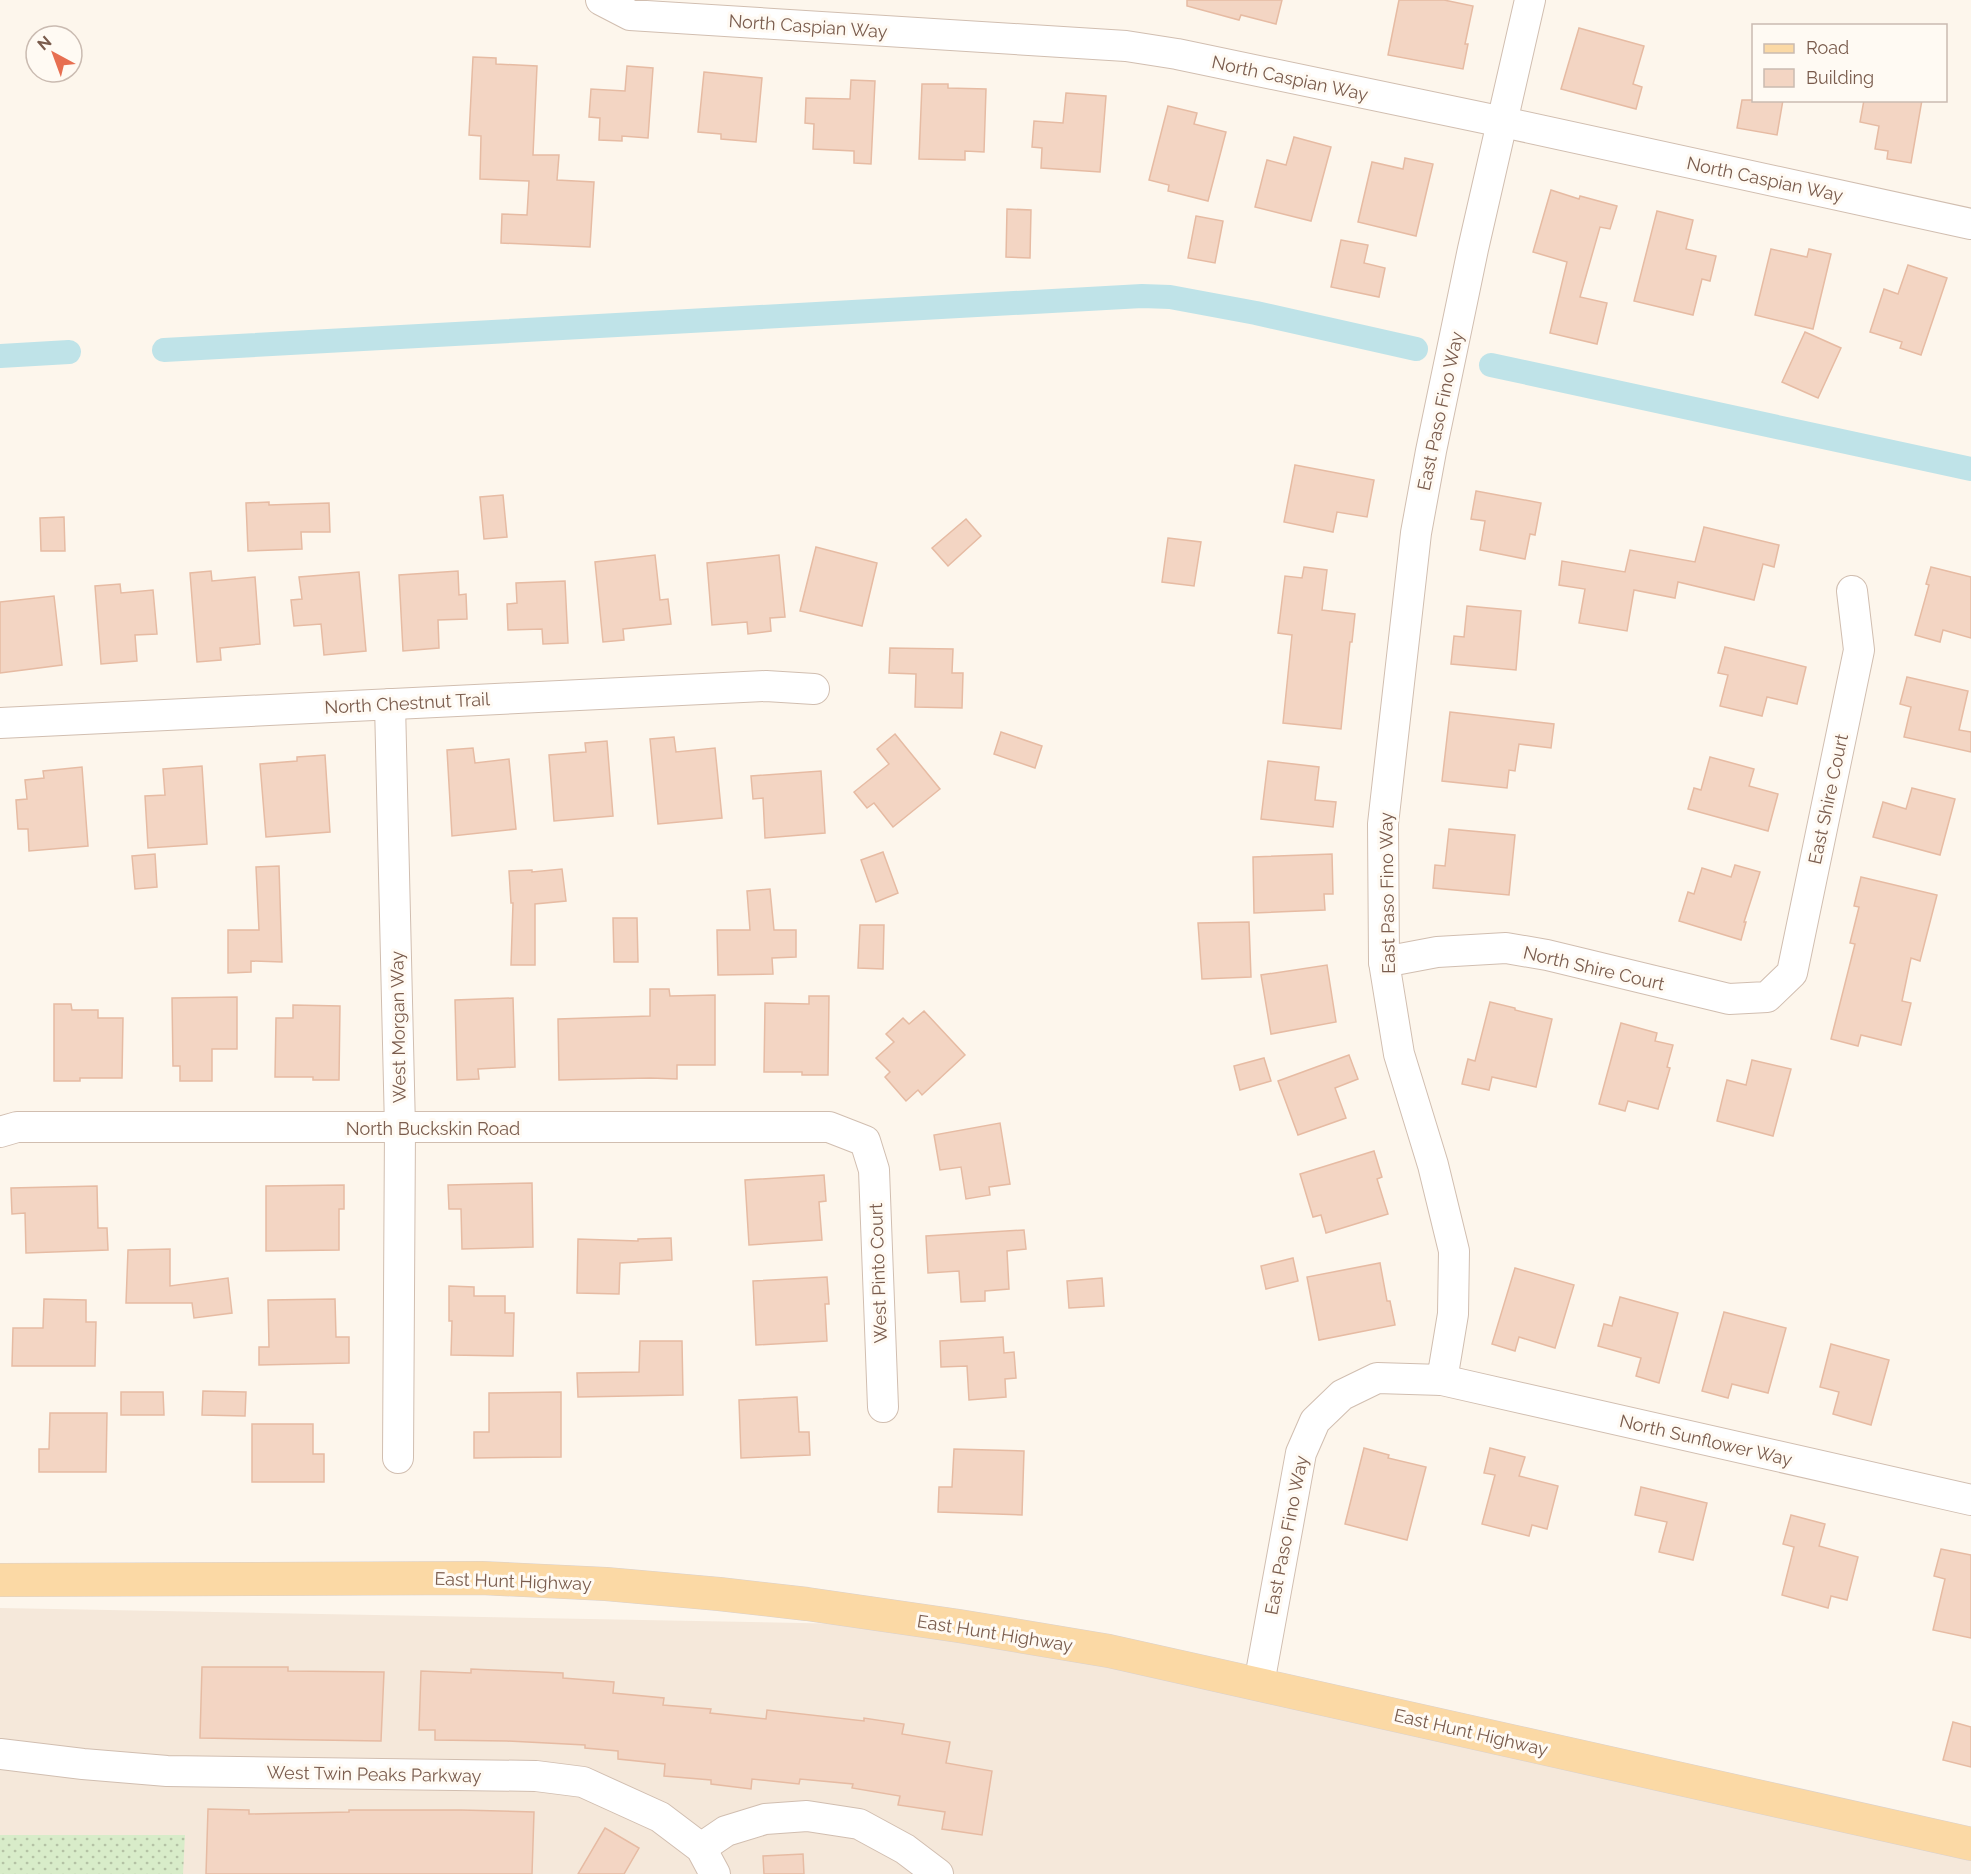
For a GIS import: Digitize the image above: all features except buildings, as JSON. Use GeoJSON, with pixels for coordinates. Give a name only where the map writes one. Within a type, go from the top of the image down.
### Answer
{"type":"FeatureCollection","features":[{"type":"Feature","properties":{"kind":"main road","name":"East Hunt Highway"},"geometry":{"type":"LineString","coordinates":[[0,1580],[480,1578],[606,1584],[807,1604],[1109,1651],[1971,1844]]}},
{"type":"Feature","properties":{"kind":"street","name":"North Caspian Way"},"geometry":{"type":"LineString","coordinates":[[601,0],[630,15],[1126,46],[1177,54],[1971,224]]}},
{"type":"Feature","properties":{"kind":"street","name":"East Paso Fino Way"},"geometry":{"type":"LineString","coordinates":[[1259,1684],[1300,1453],[1315,1420],[1342,1395],[1377,1378],[1442,1380],[1453,1314],[1454,1251],[1433,1165],[1399,1054],[1384,962],[1383,824],[1416,533],[1473,249],[1530,0]]}},
{"type":"Feature","properties":{"kind":"street","name":"East Shire Court"},"geometry":{"type":"LineString","coordinates":[[1767,997],[1792,973],[1859,650],[1852,591]]}},
{"type":"Feature","properties":{"kind":"street","name":"North Chestnut Trail"},"geometry":{"type":"LineString","coordinates":[[0,723],[766,686],[813,689]]}},
{"type":"Feature","properties":{"kind":"street","name":"West Morgan Way"},"geometry":{"type":"LineString","coordinates":[[390,704],[400,1128],[398,1458]]}},
{"type":"Feature","properties":{"kind":"street","name":"North Shire Court"},"geometry":{"type":"LineString","coordinates":[[1384,962],[1437,952],[1506,948],[1547,955],[1729,999],[1767,997]]}},
{"type":"Feature","properties":{"kind":"street","name":"North Buckskin Road"},"geometry":{"type":"LineString","coordinates":[[0,1132],[17,1127],[829,1127],[865,1141]]}},
{"type":"Feature","properties":{"kind":"street","name":"West Pinto Court"},"geometry":{"type":"LineString","coordinates":[[865,1141],[874,1170],[884,1407]]}},
{"type":"Feature","properties":{"kind":"street","name":"North Sunflower Way"},"geometry":{"type":"LineString","coordinates":[[1442,1380],[1971,1500]]}},
{"type":"Feature","properties":{"kind":"street","name":"West Twin Peaks Parkway"},"geometry":{"type":"LineString","coordinates":[[0,1754],[167,1771],[536,1776],[583,1782],[660,1816],[701,1848],[715,1874]]}},
{"type":"Feature","properties":{"kind":"street"},"geometry":{"type":"LineString","coordinates":[[701,1848],[726,1831],[765,1819],[807,1816],[859,1824],[905,1848],[938,1874]]}},
{"type":"Feature","properties":{"kind":"shaded area"},"geometry":{"type":"Polygon","coordinates":[[[0,1608],[959,1626],[1971,1849],[1971,1874],[0,1874],[0,1608]]]}},
{"type":"Feature","properties":{"kind":"green space"},"geometry":{"type":"Polygon","coordinates":[[[0,1835],[185,1835],[183,1874],[0,1874],[0,1835]]]}},
{"type":"Feature","properties":{"kind":"waterway"},"geometry":{"type":"LineString","coordinates":[[164,350],[1142,296],[1170,297],[1256,313],[1416,349]]}},
{"type":"Feature","properties":{"kind":"waterway"},"geometry":{"type":"LineString","coordinates":[[0,356],[69,352]]}},
{"type":"Feature","properties":{"kind":"waterway"},"geometry":{"type":"LineString","coordinates":[[1491,365],[1971,469]]}}]}
